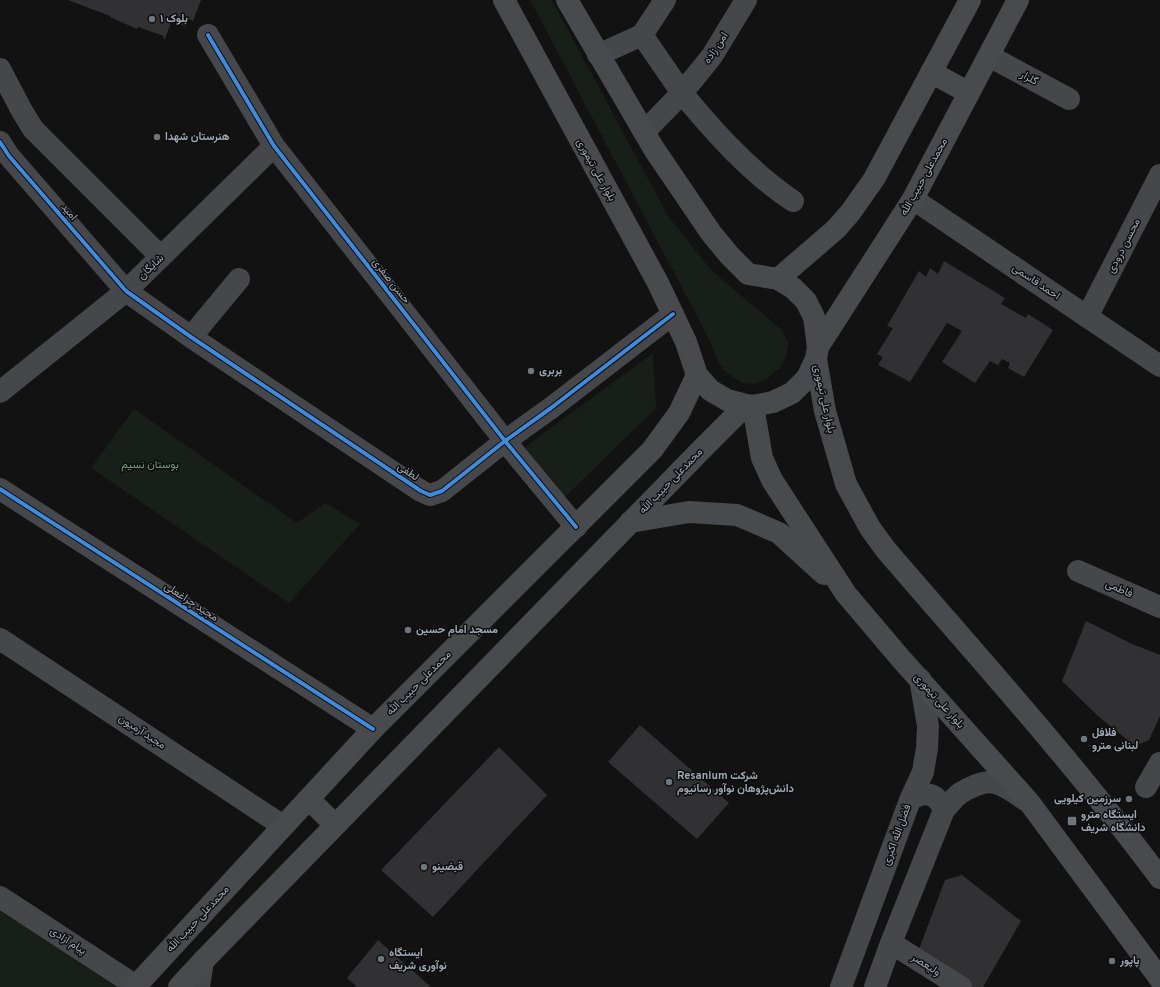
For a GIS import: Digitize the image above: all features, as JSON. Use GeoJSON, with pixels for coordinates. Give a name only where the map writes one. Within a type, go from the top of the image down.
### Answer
{"type":"FeatureCollection","features":[{"type":"Feature","properties":{"kind":"main road","name":"بلوار علی تیموری"},"geometry":{"type":"LineString","coordinates":[[504,0],[658,283],[686,342],[697,376]]}},
{"type":"Feature","properties":{"kind":"main road"},"geometry":{"type":"LineString","coordinates":[[567,0],[654,149],[711,233],[730,256],[748,274],[778,279],[836,229],[850,213],[874,178],[970,0]]}},
{"type":"Feature","properties":{"kind":"main road","name":"محمدعلی حبیب الله"},"geometry":{"type":"LineString","coordinates":[[179,987],[630,522],[749,406],[773,402],[792,393],[807,378],[817,353],[913,199],[1018,0]]}},
{"type":"Feature","properties":{"kind":"main road"},"geometry":{"type":"LineString","coordinates":[[931,72],[969,93]]}},
{"type":"Feature","properties":{"kind":"main road","name":"بلوار علی تیموری"},"geometry":{"type":"LineString","coordinates":[[778,279],[793,288],[806,301],[814,317],[824,411],[846,484],[870,528],[886,550],[1036,724],[1123,829],[1160,878]]}},
{"type":"Feature","properties":{"kind":"main road"},"geometry":{"type":"LineString","coordinates":[[697,376],[710,390],[727,400],[749,406]]}},
{"type":"Feature","properties":{"kind":"main road","name":"محمدعلی حبیب الله"},"geometry":{"type":"LineString","coordinates":[[135,986],[373,729],[652,450],[679,413],[697,376]]}},
{"type":"Feature","properties":{"kind":"main road","name":"بلوار علی تیموری"},"geometry":{"type":"LineString","coordinates":[[749,406],[762,458],[772,480],[846,594],[902,660],[1028,802],[1160,978]]}},
{"type":"Feature","properties":{"kind":"main road"},"geometry":{"type":"LineString","coordinates":[[630,522],[689,512],[737,515],[779,533],[846,594]]}},
{"type":"Feature","properties":{"kind":"main road"},"geometry":{"type":"LineString","coordinates":[[309,799],[335,825]]}},
{"type":"Feature","properties":{"kind":"street"},"geometry":{"type":"LineString","coordinates":[[598,54],[642,35],[665,0]]}},
{"type":"Feature","properties":{"kind":"street","name":"امن زاده"},"geometry":{"type":"LineString","coordinates":[[644,132],[682,93],[712,56],[746,0]]}},
{"type":"Feature","properties":{"kind":"street","name":"حسن صفری"},"geometry":{"type":"LineString","coordinates":[[208,35],[274,146],[505,441],[576,527]]}},
{"type":"Feature","properties":{"kind":"street"},"geometry":{"type":"LineString","coordinates":[[642,35],[682,93],[729,147],[775,189],[793,202]]}},
{"type":"Feature","properties":{"kind":"street","name":"گلزار"},"geometry":{"type":"LineString","coordinates":[[989,56],[1069,100]]}},
{"type":"Feature","properties":{"kind":"street"},"geometry":{"type":"LineString","coordinates":[[0,69],[33,129],[161,257]]}},
{"type":"Feature","properties":{"kind":"street"},"geometry":{"type":"LineString","coordinates":[[3,154],[33,129]]}},
{"type":"Feature","properties":{"kind":"street","name":"شایگان"},"geometry":{"type":"LineString","coordinates":[[0,392],[126,291],[274,146]]}},
{"type":"Feature","properties":{"kind":"street","name":"امید"},"geometry":{"type":"LineString","coordinates":[[3,154],[126,291]]}},
{"type":"Feature","properties":{"kind":"street","name":"محسن درودی"},"geometry":{"type":"LineString","coordinates":[[1087,317],[1160,175]]}},
{"type":"Feature","properties":{"kind":"street","name":"احمد قاسمی"},"geometry":{"type":"LineString","coordinates":[[913,199],[1160,366]]}},
{"type":"Feature","properties":{"kind":"street"},"geometry":{"type":"LineString","coordinates":[[191,337],[239,279]]}},
{"type":"Feature","properties":{"kind":"street","name":"لطفی"},"geometry":{"type":"LineString","coordinates":[[126,291],[191,337],[421,491],[430,495],[442,491],[505,441],[551,408],[673,314]]}},
{"type":"Feature","properties":{"kind":"street","name":"مجید چراغعلی"},"geometry":{"type":"LineString","coordinates":[[0,489],[373,729]]}},
{"type":"Feature","properties":{"kind":"street","name":"فاطمی"},"geometry":{"type":"LineString","coordinates":[[1078,571],[1160,607]]}},
{"type":"Feature","properties":{"kind":"street","name":"مجید آرمیون"},"geometry":{"type":"LineString","coordinates":[[0,639],[283,826]]}},
{"type":"Feature","properties":{"kind":"street","name":"فضل الله اکبری"},"geometry":{"type":"LineString","coordinates":[[841,987],[910,800],[923,772],[927,748],[928,726],[920,679]]}},
{"type":"Feature","properties":{"kind":"street"},"geometry":{"type":"LineString","coordinates":[[1146,787],[1160,763]]}},
{"type":"Feature","properties":{"kind":"street"},"geometry":{"type":"LineString","coordinates":[[876,987],[891,943],[944,810],[959,794],[983,783],[993,782],[1005,787],[1028,802]]}},
{"type":"Feature","properties":{"kind":"street"},"geometry":{"type":"LineString","coordinates":[[910,800],[917,795],[926,794],[934,796],[940,802],[944,810]]}},
{"type":"Feature","properties":{"kind":"street","name":"پیام آزادی"},"geometry":{"type":"LineString","coordinates":[[0,897],[135,986]]}},
{"type":"Feature","properties":{"kind":"street","name":"ولیعصر"},"geometry":{"type":"LineString","coordinates":[[891,943],[961,987]]}},
{"type":"Feature","properties":{"kind":"street"},"geometry":{"type":"LineString","coordinates":[[199,987],[203,961]]}},
{"type":"Feature","properties":{"kind":"green space"},"geometry":{"type":"Polygon","coordinates":[[[530,0],[552,0],[668,216],[712,271],[783,331],[788,342],[787,354],[781,367],[764,381],[753,384],[742,383],[722,369],[698,318],[530,0]]]}},
{"type":"Feature","properties":{"kind":"green space"},"geometry":{"type":"Polygon","coordinates":[[[653,353],[656,408],[563,499],[525,447],[653,353]]]}},
{"type":"Feature","properties":{"kind":"green space","name":"بوستان نسیم"},"geometry":{"type":"Polygon","coordinates":[[[134,409],[297,523],[325,503],[360,524],[289,603],[91,468],[134,409]]]}},
{"type":"Feature","properties":{"kind":"green space"},"geometry":{"type":"Polygon","coordinates":[[[0,909],[115,986],[0,987],[0,909]]]}},
{"type":"Feature","properties":{"kind":"building","name":"بلوک ۱"},"geometry":{"type":"Polygon","coordinates":[[[68,0],[201,0],[193,21],[189,19],[186,27],[172,20],[165,39],[163,38],[164,36],[138,27],[137,29],[110,16],[68,0]]]}},
{"type":"Feature","properties":{"kind":"building"},"geometry":{"type":"Polygon","coordinates":[[[944,261],[1005,298],[1001,304],[1026,318],[1028,314],[1053,330],[1024,377],[1008,368],[1010,363],[1002,359],[998,365],[990,361],[975,383],[942,362],[962,331],[947,323],[910,382],[878,365],[883,357],[877,354],[893,328],[887,326],[919,271],[926,277],[930,268],[938,274],[944,261]]]}},
{"type":"Feature","properties":{"kind":"building"},"geometry":{"type":"Polygon","coordinates":[[[1086,621],[1130,643],[1160,655],[1160,716],[1149,740],[1135,746],[1098,716],[1062,681],[1086,621]]]}},
{"type":"Feature","properties":{"kind":"building","name":"Resanium شرکت دانش‌پژوهان نوآور رسانیوم"},"geometry":{"type":"Polygon","coordinates":[[[640,725],[729,803],[697,839],[608,762],[640,725]]]}},
{"type":"Feature","properties":{"kind":"building"},"geometry":{"type":"Polygon","coordinates":[[[499,747],[547,795],[433,917],[381,870],[499,747]]]}},
{"type":"Feature","properties":{"kind":"building"},"geometry":{"type":"Polygon","coordinates":[[[962,875],[1021,921],[983,987],[970,987],[918,952],[945,880],[962,875]]]}},
{"type":"Feature","properties":{"kind":"building","name":"ایستگاه نوآوری شریف"},"geometry":{"type":"Polygon","coordinates":[[[378,940],[431,987],[357,987],[347,978],[378,940]]]}},
{"type":"Feature","properties":{"kind":"cycle path"},"geometry":{"type":"LineString","coordinates":[[208,35],[274,146],[505,441],[576,527]]}},
{"type":"Feature","properties":{"kind":"cycle path"},"geometry":{"type":"LineString","coordinates":[[0,142],[9,156],[126,291],[191,337],[421,491],[430,495],[442,491],[505,441],[551,408],[673,314]]}},
{"type":"Feature","properties":{"kind":"cycle path"},"geometry":{"type":"LineString","coordinates":[[0,489],[373,729]]}},
{"type":"Feature","properties":{"kind":"place","name":"بلوک ۱"},"geometry":{"type":"Point","coordinates":[152,19]}},
{"type":"Feature","properties":{"kind":"place","name":"هنرستان شهدا"},"geometry":{"type":"Point","coordinates":[157,137]}},
{"type":"Feature","properties":{"kind":"place","name":"بربری"},"geometry":{"type":"Point","coordinates":[531,371]}},
{"type":"Feature","properties":{"kind":"place","name":"مسجد امام حسین"},"geometry":{"type":"Point","coordinates":[408,630]}},
{"type":"Feature","properties":{"kind":"place","name":"فلافل لبنانی مترو"},"geometry":{"type":"Point","coordinates":[1084,739]}},
{"type":"Feature","properties":{"kind":"place","name":"Resanium شرکت دانش‌پژوهان نوآور رسانیوم"},"geometry":{"type":"Point","coordinates":[669,782]}},
{"type":"Feature","properties":{"kind":"place","name":"سرزمین کیلویی"},"geometry":{"type":"Point","coordinates":[1129,799]}},
{"type":"Feature","properties":{"kind":"place","name":"ایستگاه مترو دانشگاه شریف"},"geometry":{"type":"Point","coordinates":[1072,821]}},
{"type":"Feature","properties":{"kind":"place","name":"قبضینو"},"geometry":{"type":"Point","coordinates":[424,867]}},
{"type":"Feature","properties":{"kind":"place","name":"ایستگاه نوآوری شریف"},"geometry":{"type":"Point","coordinates":[381,959]}},
{"type":"Feature","properties":{"kind":"place","name":"پاپور"},"geometry":{"type":"Point","coordinates":[1112,961]}}]}
